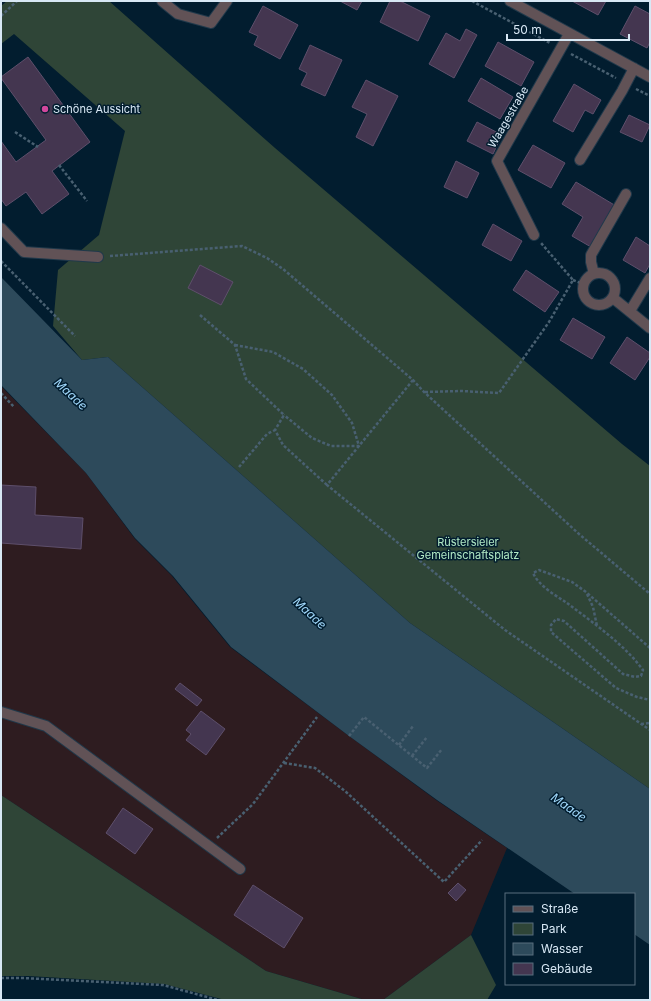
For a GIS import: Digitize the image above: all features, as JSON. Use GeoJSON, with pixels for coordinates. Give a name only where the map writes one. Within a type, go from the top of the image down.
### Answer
{"type":"FeatureCollection","features":[{"type":"Feature","properties":{"kind":"street"},"geometry":{"type":"LineString","coordinates":[[162,1],[178,14],[211,24],[227,1]]}},
{"type":"Feature","properties":{"kind":"street"},"geometry":{"type":"LineString","coordinates":[[510,1],[650,77]]}},
{"type":"Feature","properties":{"kind":"street","name":"Waagestraße"},"geometry":{"type":"LineString","coordinates":[[534,235],[497,161],[569,34]]}},
{"type":"Feature","properties":{"kind":"street"},"geometry":{"type":"LineString","coordinates":[[580,160],[622,91],[634,68]]}},
{"type":"Feature","properties":{"kind":"street"},"geometry":{"type":"LineString","coordinates":[[594,274],[591,262],[592,255],[626,194]]}},
{"type":"Feature","properties":{"kind":"street"},"geometry":{"type":"LineString","coordinates":[[1,228],[24,252],[98,257]]}},
{"type":"Feature","properties":{"kind":"street"},"geometry":{"type":"LineString","coordinates":[[594,274],[604,274],[613,280],[615,291],[613,298],[608,303],[602,305],[591,304],[586,299],[583,292],[583,284],[587,278],[594,274]]}},
{"type":"Feature","properties":{"kind":"street"},"geometry":{"type":"LineString","coordinates":[[630,311],[650,278]]}},
{"type":"Feature","properties":{"kind":"street"},"geometry":{"type":"LineString","coordinates":[[613,298],[650,328]]}},
{"type":"Feature","properties":{"kind":"street"},"geometry":{"type":"LineString","coordinates":[[1,712],[46,726],[240,869]]}},
{"type":"Feature","properties":{"kind":"path"},"geometry":{"type":"LineString","coordinates":[[1,16],[17,1]]}},
{"type":"Feature","properties":{"kind":"path"},"geometry":{"type":"LineString","coordinates":[[15,132],[38,147]]}},
{"type":"Feature","properties":{"kind":"path"},"geometry":{"type":"LineString","coordinates":[[59,166],[87,201]]}},
{"type":"Feature","properties":{"kind":"path"},"geometry":{"type":"LineString","coordinates":[[534,235],[572,280],[583,284]]}},
{"type":"Feature","properties":{"kind":"path"},"geometry":{"type":"LineString","coordinates":[[98,257],[242,246],[267,258],[283,269],[413,380],[424,392],[579,534],[650,594]]}},
{"type":"Feature","properties":{"kind":"path"},"geometry":{"type":"LineString","coordinates":[[1,261],[75,336]]}},
{"type":"Feature","properties":{"kind":"path"},"geometry":{"type":"LineString","coordinates":[[424,392],[499,392],[549,322],[572,280]]}},
{"type":"Feature","properties":{"kind":"path"},"geometry":{"type":"LineString","coordinates":[[200,315],[235,345],[273,352],[303,369],[332,395],[352,424],[359,446]]}},
{"type":"Feature","properties":{"kind":"path"},"geometry":{"type":"LineString","coordinates":[[235,345],[246,379],[284,415],[312,438],[331,446],[359,446]]}},
{"type":"Feature","properties":{"kind":"path"},"geometry":{"type":"LineString","coordinates":[[327,485],[413,380]]}},
{"type":"Feature","properties":{"kind":"path"},"geometry":{"type":"LineString","coordinates":[[1,392],[14,406]]}},
{"type":"Feature","properties":{"kind":"path"},"geometry":{"type":"LineString","coordinates":[[239,467],[267,434],[275,430],[284,415]]}},
{"type":"Feature","properties":{"kind":"path"},"geometry":{"type":"LineString","coordinates":[[275,430],[283,445],[327,485],[505,630],[650,730]]}},
{"type":"Feature","properties":{"kind":"path"},"geometry":{"type":"LineString","coordinates":[[650,648],[586,592],[572,582],[539,570],[533,573],[535,578],[545,587],[597,627],[635,659],[643,670],[641,676],[635,677],[623,674],[564,621],[556,619],[551,625],[551,632],[616,688],[637,697],[650,700]]}},
{"type":"Feature","properties":{"kind":"path"},"geometry":{"type":"LineString","coordinates":[[586,592],[593,607],[597,627]]}},
{"type":"Feature","properties":{"kind":"path"},"geometry":{"type":"LineString","coordinates":[[208,846],[253,804],[317,717]]}},
{"type":"Feature","properties":{"kind":"path"},"geometry":{"type":"LineString","coordinates":[[349,736],[364,717],[427,768],[442,749]]}},
{"type":"Feature","properties":{"kind":"path"},"geometry":{"type":"LineString","coordinates":[[641,724],[650,723]]}},
{"type":"Feature","properties":{"kind":"path"},"geometry":{"type":"LineString","coordinates":[[399,745],[414,726]]}},
{"type":"Feature","properties":{"kind":"path"},"geometry":{"type":"LineString","coordinates":[[412,756],[426,737]]}},
{"type":"Feature","properties":{"kind":"path"},"geometry":{"type":"LineString","coordinates":[[284,763],[315,768],[345,791],[444,882],[482,840]]}},
{"type":"Feature","properties":{"kind":"path"},"geometry":{"type":"LineString","coordinates":[[1,978],[163,986],[218,1000]]}},
{"type":"Feature","properties":{"kind":"shaded area"},"geometry":{"type":"Polygon","coordinates":[[[1,386],[86,473],[135,539],[172,576],[230,647],[436,800],[507,848],[471,935],[383,1000],[365,1000],[266,971],[1,795],[1,386]]]}},
{"type":"Feature","properties":{"kind":"green space","name":"Rüstersieler Gemeinschaftsplatz"},"geometry":{"type":"Polygon","coordinates":[[[7,1],[109,1],[275,148],[622,444],[650,466],[650,789],[410,623],[108,357],[82,360],[53,326],[58,270],[99,235],[125,131],[14,34],[1,44],[1,6],[7,1]]]}},
{"type":"Feature","properties":{"kind":"green space"},"geometry":{"type":"Polygon","coordinates":[[[1,795],[266,971],[365,1000],[225,1000],[164,984],[28,976],[1,976],[1,795]]]}},
{"type":"Feature","properties":{"kind":"green space"},"geometry":{"type":"Polygon","coordinates":[[[471,935],[496,985],[487,1000],[383,1000],[471,935]]]}},
{"type":"Feature","properties":{"kind":"water","name":"Maade"},"geometry":{"type":"Polygon","coordinates":[[[1,277],[82,360],[108,357],[410,623],[650,789],[650,945],[635,935],[635,893],[574,893],[437,800],[231,647],[173,576],[135,538],[86,473],[1,385],[1,277]]]}},
{"type":"Feature","properties":{"kind":"building"},"geometry":{"type":"Polygon","coordinates":[[[340,1],[362,1],[357,10],[340,1]]]}},
{"type":"Feature","properties":{"kind":"building"},"geometry":{"type":"Polygon","coordinates":[[[390,1],[400,1],[430,16],[418,41],[380,22],[390,1]]]}},
{"type":"Feature","properties":{"kind":"building"},"geometry":{"type":"Polygon","coordinates":[[[572,1],[606,1],[598,15],[572,1]]]}},
{"type":"Feature","properties":{"kind":"building"},"geometry":{"type":"Polygon","coordinates":[[[263,6],[298,25],[280,59],[254,45],[258,36],[249,32],[263,6]]]}},
{"type":"Feature","properties":{"kind":"building"},"geometry":{"type":"Polygon","coordinates":[[[635,6],[650,14],[650,42],[647,48],[620,34],[635,6]]]}},
{"type":"Feature","properties":{"kind":"building"},"geometry":{"type":"Polygon","coordinates":[[[466,29],[477,35],[454,78],[429,64],[446,33],[460,41],[466,29]]]}},
{"type":"Feature","properties":{"kind":"building"},"geometry":{"type":"Polygon","coordinates":[[[498,42],[534,62],[521,86],[485,66],[498,42]]]}},
{"type":"Feature","properties":{"kind":"building"},"geometry":{"type":"Polygon","coordinates":[[[310,45],[342,60],[325,96],[301,85],[307,73],[299,69],[310,45]]]}},
{"type":"Feature","properties":{"kind":"building","name":"Schöne Aussicht"},"geometry":{"type":"Polygon","coordinates":[[[28,57],[90,142],[52,171],[69,194],[42,214],[26,192],[6,206],[1,199],[1,141],[16,162],[46,140],[1,78],[28,57]]]}},
{"type":"Feature","properties":{"kind":"building"},"geometry":{"type":"Polygon","coordinates":[[[481,78],[513,97],[500,119],[468,101],[481,78]]]}},
{"type":"Feature","properties":{"kind":"building"},"geometry":{"type":"Polygon","coordinates":[[[366,80],[398,96],[373,146],[356,137],[367,114],[352,107],[366,80]]]}},
{"type":"Feature","properties":{"kind":"building"},"geometry":{"type":"Polygon","coordinates":[[[574,84],[601,100],[593,114],[585,110],[573,132],[553,121],[574,84]]]}},
{"type":"Feature","properties":{"kind":"building"},"geometry":{"type":"Polygon","coordinates":[[[629,115],[650,125],[642,142],[620,132],[629,115]]]}},
{"type":"Feature","properties":{"kind":"building"},"geometry":{"type":"Polygon","coordinates":[[[477,122],[502,135],[493,154],[467,141],[477,122]]]}},
{"type":"Feature","properties":{"kind":"building"},"geometry":{"type":"Polygon","coordinates":[[[533,145],[565,163],[551,188],[518,170],[533,145]]]}},
{"type":"Feature","properties":{"kind":"building"},"geometry":{"type":"Polygon","coordinates":[[[456,161],[479,173],[467,198],[444,187],[456,161]]]}},
{"type":"Feature","properties":{"kind":"building"},"geometry":{"type":"Polygon","coordinates":[[[576,182],[616,206],[591,247],[572,236],[583,217],[562,204],[576,182]]]}},
{"type":"Feature","properties":{"kind":"building"},"geometry":{"type":"Polygon","coordinates":[[[493,224],[522,241],[511,261],[482,245],[493,224]]]}},
{"type":"Feature","properties":{"kind":"building"},"geometry":{"type":"Polygon","coordinates":[[[636,237],[650,246],[650,264],[645,273],[623,260],[636,237]]]}},
{"type":"Feature","properties":{"kind":"building"},"geometry":{"type":"Polygon","coordinates":[[[200,265],[233,282],[221,305],[188,288],[200,265]]]}},
{"type":"Feature","properties":{"kind":"building"},"geometry":{"type":"Polygon","coordinates":[[[526,270],[559,292],[545,312],[513,290],[526,270]]]}},
{"type":"Feature","properties":{"kind":"building"},"geometry":{"type":"Polygon","coordinates":[[[573,318],[605,337],[592,359],[560,340],[573,318]]]}},
{"type":"Feature","properties":{"kind":"building"},"geometry":{"type":"Polygon","coordinates":[[[627,337],[650,353],[650,357],[635,380],[610,363],[627,337]]]}},
{"type":"Feature","properties":{"kind":"building"},"geometry":{"type":"Polygon","coordinates":[[[1,485],[36,487],[35,515],[83,518],[81,549],[1,543],[1,485]]]}},
{"type":"Feature","properties":{"kind":"building"},"geometry":{"type":"Polygon","coordinates":[[[180,683],[202,700],[197,706],[175,689],[180,683]]]}},
{"type":"Feature","properties":{"kind":"building"},"geometry":{"type":"Polygon","coordinates":[[[201,711],[225,729],[206,755],[186,740],[191,734],[186,730],[201,711]]]}},
{"type":"Feature","properties":{"kind":"building"},"geometry":{"type":"Polygon","coordinates":[[[123,808],[153,829],[135,854],[106,833],[123,808]]]}},
{"type":"Feature","properties":{"kind":"building"},"geometry":{"type":"Polygon","coordinates":[[[458,883],[466,890],[456,901],[448,893],[458,883]]]}},
{"type":"Feature","properties":{"kind":"building"},"geometry":{"type":"Polygon","coordinates":[[[253,885],[303,918],[284,948],[234,915],[253,885]]]}},
{"type":"Feature","properties":{"kind":"place","name":"Schöne Aussicht"},"geometry":{"type":"Point","coordinates":[45,109]}}]}
